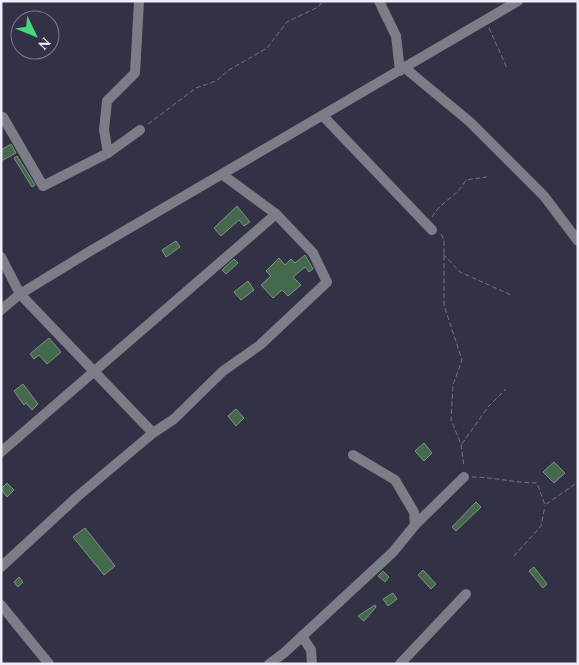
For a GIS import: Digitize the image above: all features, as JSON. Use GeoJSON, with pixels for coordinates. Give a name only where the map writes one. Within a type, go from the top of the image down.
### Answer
{"type":"FeatureCollection","features":[{"type":"Feature","properties":{"kind":"street"},"geometry":{"type":"LineString","coordinates":[[108,152],[104,117],[107,101],[135,73],[139,1]]}},
{"type":"Feature","properties":{"kind":"street"},"geometry":{"type":"LineString","coordinates":[[379,1],[396,36],[402,69],[470,122],[544,196],[578,241]]}},
{"type":"Feature","properties":{"kind":"street"},"geometry":{"type":"LineString","coordinates":[[1,310],[20,294],[518,1]]}},
{"type":"Feature","properties":{"kind":"street"},"geometry":{"type":"LineString","coordinates":[[2,116],[43,186],[108,152],[140,130]]}},
{"type":"Feature","properties":{"kind":"street"},"geometry":{"type":"LineString","coordinates":[[323,116],[432,230]]}},
{"type":"Feature","properties":{"kind":"street"},"geometry":{"type":"LineString","coordinates":[[1,567],[78,496],[153,433],[174,418],[223,372],[260,345],[327,282],[313,253],[276,214],[223,175]]}},
{"type":"Feature","properties":{"kind":"street"},"geometry":{"type":"LineString","coordinates":[[1,452],[276,214]]}},
{"type":"Feature","properties":{"kind":"street"},"geometry":{"type":"LineString","coordinates":[[1,257],[20,294],[93,373],[153,433]]}},
{"type":"Feature","properties":{"kind":"street"},"geometry":{"type":"LineString","coordinates":[[354,455],[395,480],[414,512],[415,525]]}},
{"type":"Feature","properties":{"kind":"street"},"geometry":{"type":"LineString","coordinates":[[269,664],[393,552],[415,525],[464,477]]}},
{"type":"Feature","properties":{"kind":"street"},"geometry":{"type":"LineString","coordinates":[[400,664],[466,594]]}},
{"type":"Feature","properties":{"kind":"street"},"geometry":{"type":"LineString","coordinates":[[1,605],[50,664]]}},
{"type":"Feature","properties":{"kind":"street"},"geometry":{"type":"LineString","coordinates":[[302,636],[311,650],[312,664]]}},
{"type":"Feature","properties":{"kind":"path"},"geometry":{"type":"LineString","coordinates":[[140,130],[174,102],[196,88],[216,81],[229,70],[267,48],[287,22],[318,6],[323,1]]}},
{"type":"Feature","properties":{"kind":"path"},"geometry":{"type":"LineString","coordinates":[[486,20],[507,68]]}},
{"type":"Feature","properties":{"kind":"path"},"geometry":{"type":"LineString","coordinates":[[487,178],[466,180],[459,192],[437,209],[430,221],[432,230],[440,232],[444,240],[444,305],[462,360],[453,384],[451,420],[465,456],[464,477],[496,477],[520,483],[537,483],[546,505],[541,526],[514,556]]}},
{"type":"Feature","properties":{"kind":"path"},"geometry":{"type":"LineString","coordinates":[[443,254],[460,272],[511,295]]}},
{"type":"Feature","properties":{"kind":"path"},"geometry":{"type":"LineString","coordinates":[[461,444],[488,408],[506,389]]}},
{"type":"Feature","properties":{"kind":"path"},"geometry":{"type":"LineString","coordinates":[[546,505],[578,482]]}},
{"type":"Feature","properties":{"kind":"building"},"geometry":{"type":"Polygon","coordinates":[[[11,144],[16,153],[1,161],[1,150],[11,144]]]}},
{"type":"Feature","properties":{"kind":"building"},"geometry":{"type":"Polygon","coordinates":[[[17,156],[35,185],[32,187],[14,158],[17,156]]]}},
{"type":"Feature","properties":{"kind":"building"},"geometry":{"type":"Polygon","coordinates":[[[237,206],[250,222],[244,226],[239,220],[221,236],[214,228],[237,206]]]}},
{"type":"Feature","properties":{"kind":"building"},"geometry":{"type":"Polygon","coordinates":[[[176,241],[180,247],[166,257],[162,250],[176,241]]]}},
{"type":"Feature","properties":{"kind":"building"},"geometry":{"type":"Polygon","coordinates":[[[305,255],[313,269],[309,272],[305,267],[293,277],[301,285],[288,296],[282,290],[273,298],[261,285],[271,276],[266,271],[279,258],[285,265],[291,259],[295,263],[305,255]]]}},
{"type":"Feature","properties":{"kind":"building"},"geometry":{"type":"Polygon","coordinates":[[[234,259],[238,263],[226,274],[222,270],[234,259]]]}},
{"type":"Feature","properties":{"kind":"building"},"geometry":{"type":"Polygon","coordinates":[[[248,281],[254,290],[241,300],[234,292],[248,281]]]}},
{"type":"Feature","properties":{"kind":"building"},"geometry":{"type":"Polygon","coordinates":[[[49,338],[61,352],[47,364],[39,355],[34,359],[30,354],[49,338]]]}},
{"type":"Feature","properties":{"kind":"building"},"geometry":{"type":"Polygon","coordinates":[[[23,384],[38,404],[32,410],[26,403],[24,405],[14,391],[23,384]]]}},
{"type":"Feature","properties":{"kind":"building"},"geometry":{"type":"Polygon","coordinates":[[[236,409],[244,418],[236,426],[228,416],[236,409]]]}},
{"type":"Feature","properties":{"kind":"building"},"geometry":{"type":"Polygon","coordinates":[[[424,443],[432,453],[424,461],[415,451],[424,443]]]}},
{"type":"Feature","properties":{"kind":"building"},"geometry":{"type":"Polygon","coordinates":[[[554,462],[565,473],[554,483],[543,472],[554,462]]]}},
{"type":"Feature","properties":{"kind":"building"},"geometry":{"type":"Polygon","coordinates":[[[7,483],[14,490],[7,497],[1,489],[7,483]]]}},
{"type":"Feature","properties":{"kind":"building"},"geometry":{"type":"Polygon","coordinates":[[[476,502],[481,507],[456,531],[452,527],[476,502]]]}},
{"type":"Feature","properties":{"kind":"building"},"geometry":{"type":"Polygon","coordinates":[[[85,528],[115,566],[104,575],[73,537],[85,528]]]}},
{"type":"Feature","properties":{"kind":"building"},"geometry":{"type":"Polygon","coordinates":[[[534,567],[547,584],[543,588],[529,571],[534,567]]]}},
{"type":"Feature","properties":{"kind":"building"},"geometry":{"type":"Polygon","coordinates":[[[423,570],[436,584],[431,589],[418,575],[423,570]]]}},
{"type":"Feature","properties":{"kind":"building"},"geometry":{"type":"Polygon","coordinates":[[[383,571],[389,577],[385,582],[378,576],[383,571]]]}},
{"type":"Feature","properties":{"kind":"building"},"geometry":{"type":"Polygon","coordinates":[[[19,577],[23,582],[18,587],[14,582],[19,577]]]}},
{"type":"Feature","properties":{"kind":"building"},"geometry":{"type":"Polygon","coordinates":[[[393,593],[397,599],[388,606],[383,599],[393,593]]]}},
{"type":"Feature","properties":{"kind":"building"},"geometry":{"type":"Polygon","coordinates":[[[375,605],[376,607],[364,621],[358,616],[375,605]]]}}]}
